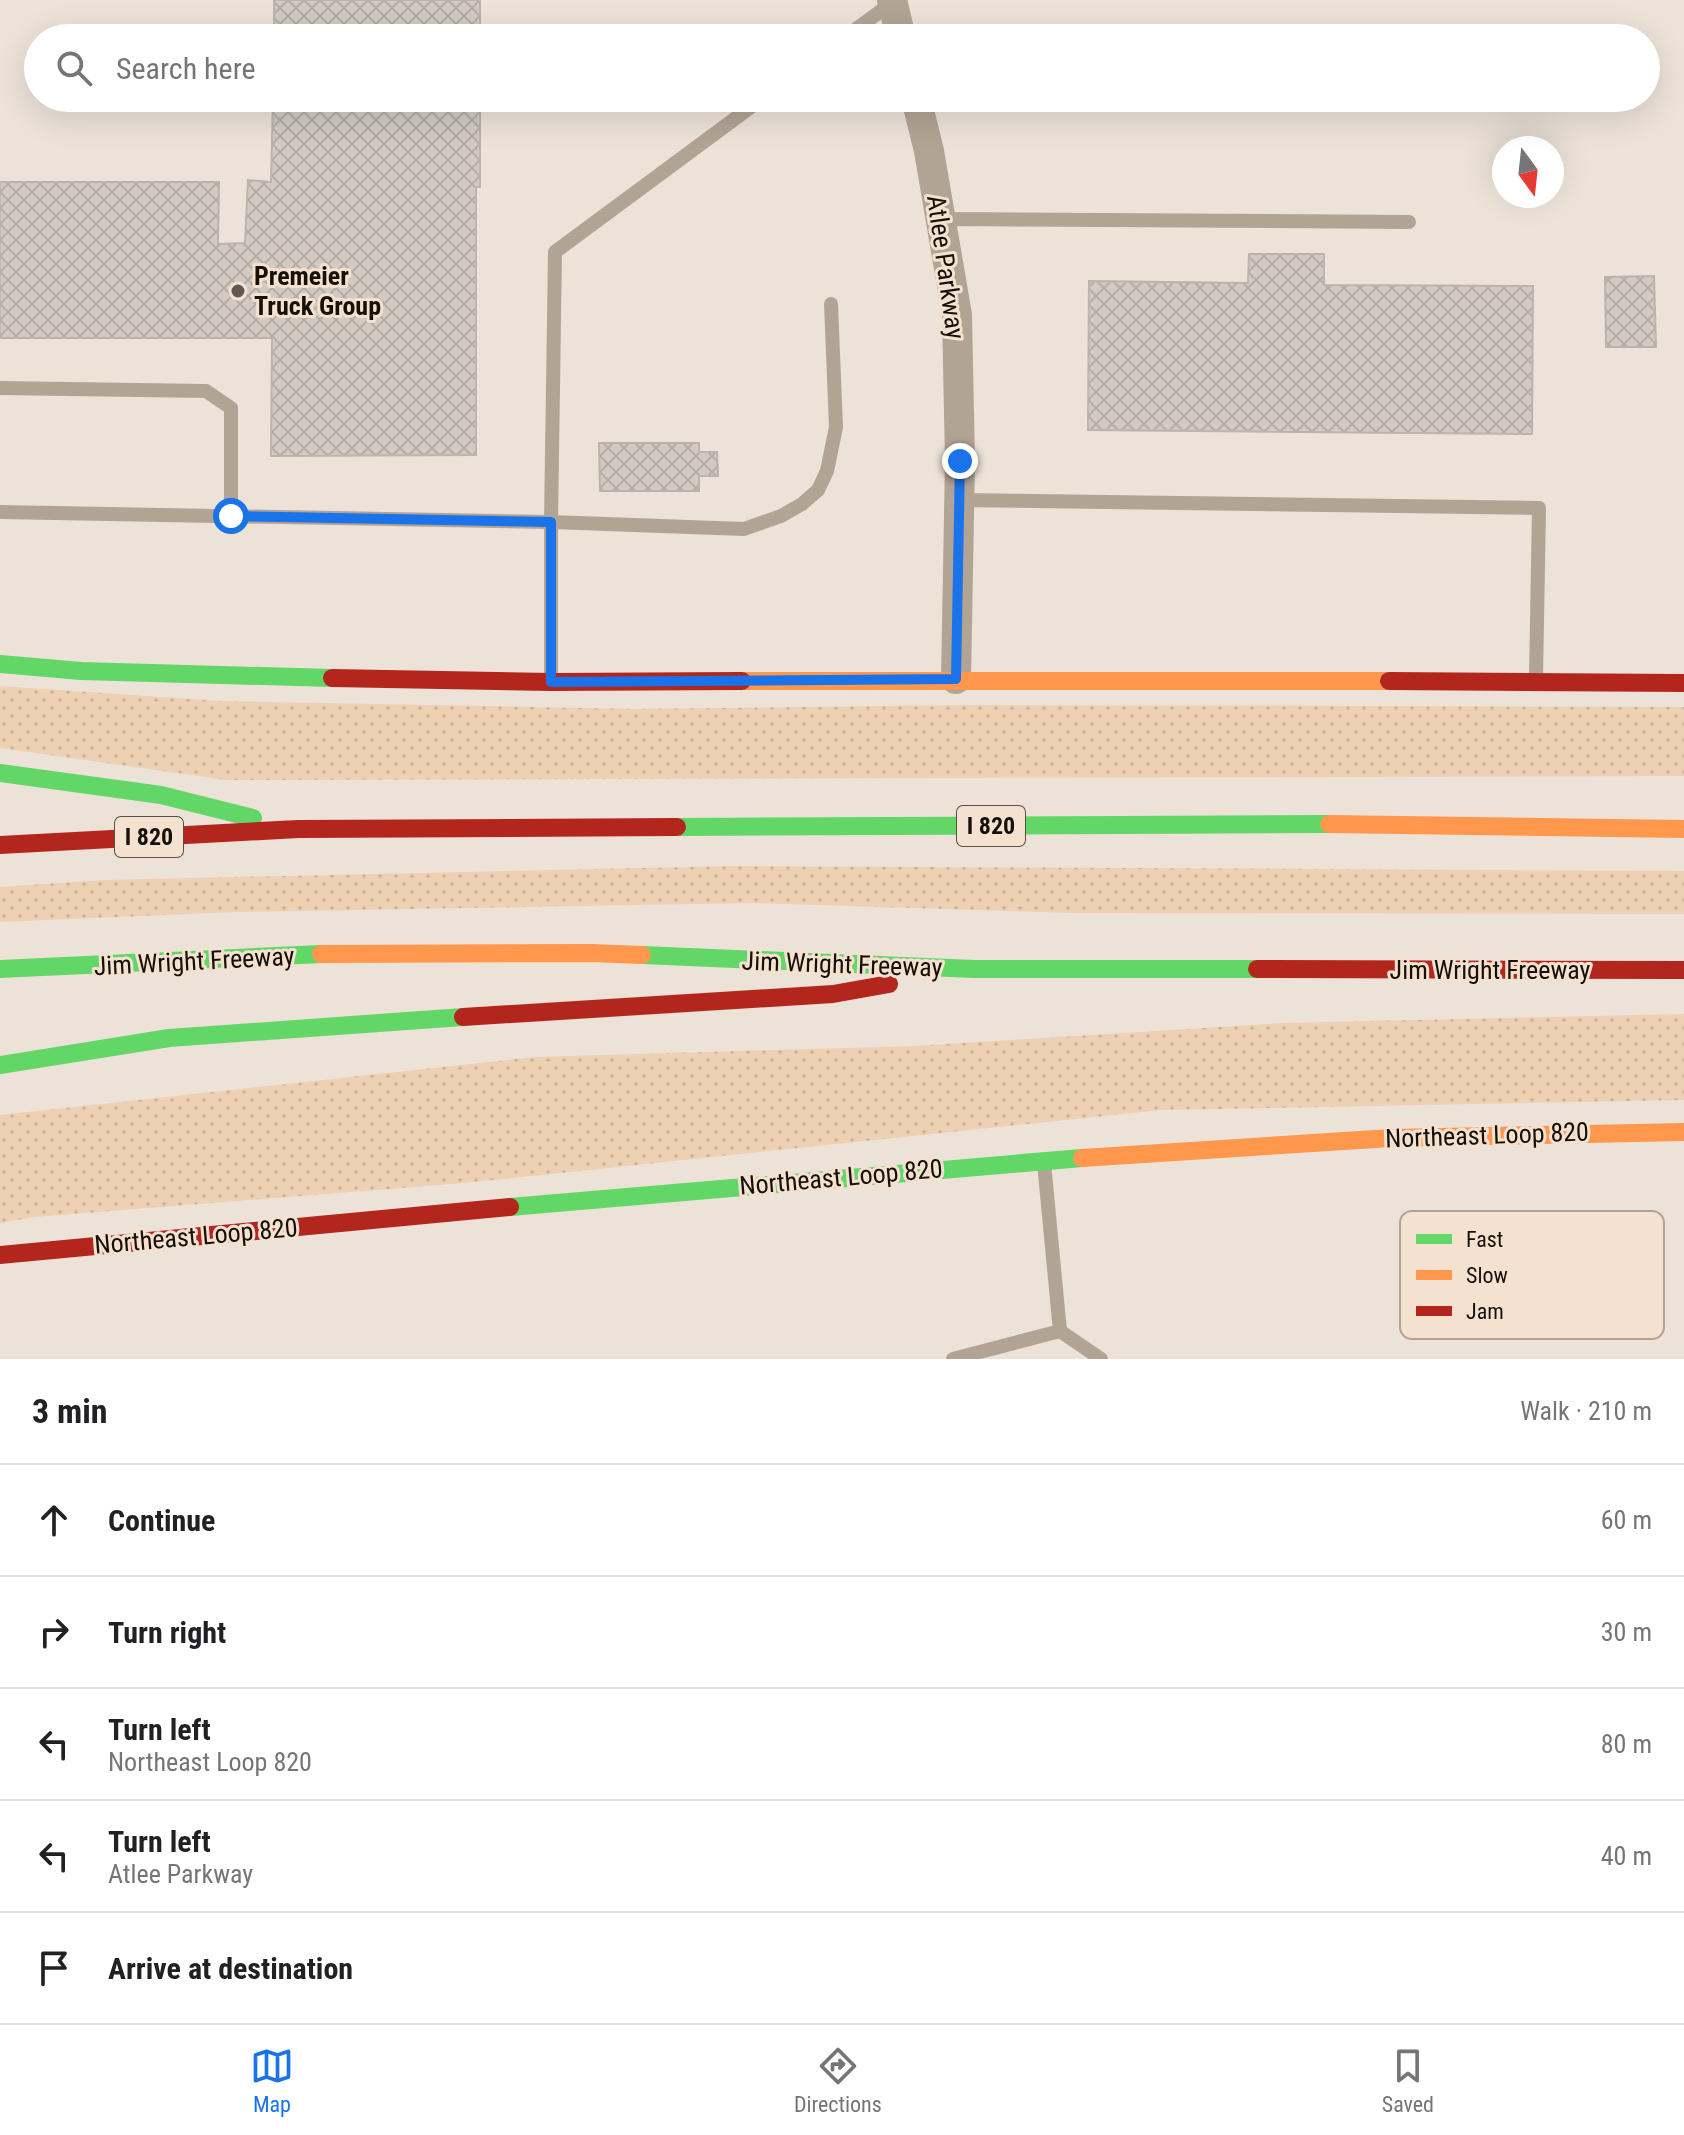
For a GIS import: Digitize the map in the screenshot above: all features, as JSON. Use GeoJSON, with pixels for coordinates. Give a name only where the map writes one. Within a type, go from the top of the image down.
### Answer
{"type":"FeatureCollection","features":[{"type":"Feature","properties":{"kind":"main road"},"geometry":{"type":"LineString","coordinates":[[0,664],[81,671],[551,682],[956,679],[1684,683]]}},
{"type":"Feature","properties":{"kind":"main road"},"geometry":{"type":"LineString","coordinates":[[0,773],[161,795],[298,829]]}},
{"type":"Feature","properties":{"kind":"main road","name":"I 820"},"geometry":{"type":"LineString","coordinates":[[0,845],[298,829],[1381,824],[1684,829]]}},
{"type":"Feature","properties":{"kind":"main road","name":"Jim Wright Freeway"},"geometry":{"type":"LineString","coordinates":[[0,969],[328,954],[560,953],[974,969],[1684,970]]}},
{"type":"Feature","properties":{"kind":"main road"},"geometry":{"type":"LineString","coordinates":[[0,1065],[169,1038],[833,994],[974,969]]}},
{"type":"Feature","properties":{"kind":"main road","name":"Northeast Loop 820"},"geometry":{"type":"LineString","coordinates":[[0,1255],[681,1190],[1044,1160],[1333,1140],[1553,1132],[1684,1132]]}},
{"type":"Feature","properties":{"kind":"street"},"geometry":{"type":"LineString","coordinates":[[892,1],[898,24]]}},
{"type":"Feature","properties":{"kind":"street","name":"Atlee Parkway"},"geometry":{"type":"LineString","coordinates":[[919,112],[957,315],[959,500],[956,679]]}},
{"type":"Feature","properties":{"kind":"lane"},"geometry":{"type":"LineString","coordinates":[[862,24],[892,1]]}},
{"type":"Feature","properties":{"kind":"lane"},"geometry":{"type":"LineString","coordinates":[[551,682],[555,252],[744,112]]}},
{"type":"Feature","properties":{"kind":"lane"},"geometry":{"type":"LineString","coordinates":[[940,219],[1409,222]]}},
{"type":"Feature","properties":{"kind":"lane"},"geometry":{"type":"LineString","coordinates":[[0,512],[551,522],[744,529],[781,516],[802,504],[818,490],[827,471],[836,427],[831,304]]}},
{"type":"Feature","properties":{"kind":"lane"},"geometry":{"type":"LineString","coordinates":[[0,388],[206,391],[231,408],[231,516]]}},
{"type":"Feature","properties":{"kind":"lane"},"geometry":{"type":"LineString","coordinates":[[959,500],[1539,508],[1536,682]]}},
{"type":"Feature","properties":{"kind":"lane"},"geometry":{"type":"LineString","coordinates":[[1044,1160],[1060,1331]]}},
{"type":"Feature","properties":{"kind":"lane"},"geometry":{"type":"LineString","coordinates":[[953,1359],[1060,1331],[1101,1359]]}},
{"type":"Feature","properties":{"kind":"shaded area"},"geometry":{"type":"Polygon","coordinates":[[[0,686],[220,701],[634,709],[969,705],[1684,707],[1684,776],[226,780],[0,748],[0,686]]]}},
{"type":"Feature","properties":{"kind":"shaded area"},"geometry":{"type":"Polygon","coordinates":[[[734,866],[1684,871],[1684,914],[1074,913],[751,903],[235,912],[0,922],[0,887],[104,880],[734,866]]]}},
{"type":"Feature","properties":{"kind":"shaded area"},"geometry":{"type":"Polygon","coordinates":[[[1684,1014],[1684,1100],[1161,1110],[464,1183],[35,1217],[0,1223],[0,1115],[535,1057],[914,1046],[1284,1023],[1684,1014]]]}},
{"type":"Feature","properties":{"kind":"building"},"geometry":{"type":"Polygon","coordinates":[[[274,0],[480,0],[480,24],[274,24],[274,0]]]}},
{"type":"Feature","properties":{"kind":"building","name":"Premeier Truck Group"},"geometry":{"type":"Polygon","coordinates":[[[273,112],[480,112],[480,187],[476,187],[476,455],[271,456],[272,338],[0,338],[0,182],[219,182],[218,244],[245,243],[248,180],[271,182],[273,112]]]}},
{"type":"Feature","properties":{"kind":"building"},"geometry":{"type":"Polygon","coordinates":[[[1249,254],[1324,254],[1324,285],[1533,286],[1532,434],[1088,430],[1089,281],[1248,283],[1249,254]]]}},
{"type":"Feature","properties":{"kind":"building"},"geometry":{"type":"Polygon","coordinates":[[[1654,276],[1656,347],[1606,347],[1605,277],[1654,276]]]}},
{"type":"Feature","properties":{"kind":"building"},"geometry":{"type":"Polygon","coordinates":[[[599,443],[699,443],[699,452],[717,452],[718,476],[699,476],[699,491],[600,491],[599,443]]]}},
{"type":"Feature","properties":{"kind":"traffic: fast"},"geometry":{"type":"LineString","coordinates":[[0,664],[81,671],[332,678]]}},
{"type":"Feature","properties":{"kind":"traffic: fast"},"geometry":{"type":"LineString","coordinates":[[0,773],[161,795],[253,818]]}},
{"type":"Feature","properties":{"kind":"traffic: fast"},"geometry":{"type":"LineString","coordinates":[[677,827],[1329,824]]}},
{"type":"Feature","properties":{"kind":"traffic: fast"},"geometry":{"type":"LineString","coordinates":[[0,969],[321,954]]}},
{"type":"Feature","properties":{"kind":"traffic: fast"},"geometry":{"type":"LineString","coordinates":[[642,955],[974,969],[1257,969]]}},
{"type":"Feature","properties":{"kind":"traffic: fast"},"geometry":{"type":"LineString","coordinates":[[0,1065],[169,1038],[463,1017]]}},
{"type":"Feature","properties":{"kind":"traffic: fast"},"geometry":{"type":"LineString","coordinates":[[510,1207],[1082,1158]]}},
{"type":"Feature","properties":{"kind":"traffic: slow"},"geometry":{"type":"LineString","coordinates":[[742,681],[1389,681]]}},
{"type":"Feature","properties":{"kind":"traffic: slow"},"geometry":{"type":"LineString","coordinates":[[1329,824],[1684,829]]}},
{"type":"Feature","properties":{"kind":"traffic: slow"},"geometry":{"type":"LineString","coordinates":[[321,954],[642,955]]}},
{"type":"Feature","properties":{"kind":"traffic: slow"},"geometry":{"type":"LineString","coordinates":[[1082,1158],[1391,1138],[1684,1132]]}},
{"type":"Feature","properties":{"kind":"traffic: jam"},"geometry":{"type":"LineString","coordinates":[[332,678],[742,681]]}},
{"type":"Feature","properties":{"kind":"traffic: jam"},"geometry":{"type":"LineString","coordinates":[[1389,681],[1684,683]]}},
{"type":"Feature","properties":{"kind":"traffic: jam"},"geometry":{"type":"LineString","coordinates":[[0,845],[298,829],[677,827]]}},
{"type":"Feature","properties":{"kind":"traffic: jam"},"geometry":{"type":"LineString","coordinates":[[1257,969],[1684,970]]}},
{"type":"Feature","properties":{"kind":"traffic: jam"},"geometry":{"type":"LineString","coordinates":[[463,1017],[833,994],[889,984]]}},
{"type":"Feature","properties":{"kind":"traffic: jam"},"geometry":{"type":"LineString","coordinates":[[0,1255],[510,1207]]}},
{"type":"Feature","properties":{"kind":"place","name":"Premeier Truck Group"},"geometry":{"type":"Point","coordinates":[238,291]}},
{"type":"Feature","properties":{"kind":"route"},"geometry":{"type":"LineString","coordinates":[[231,516],[551,522],[551,682],[956,679],[960,461]]}}]}
